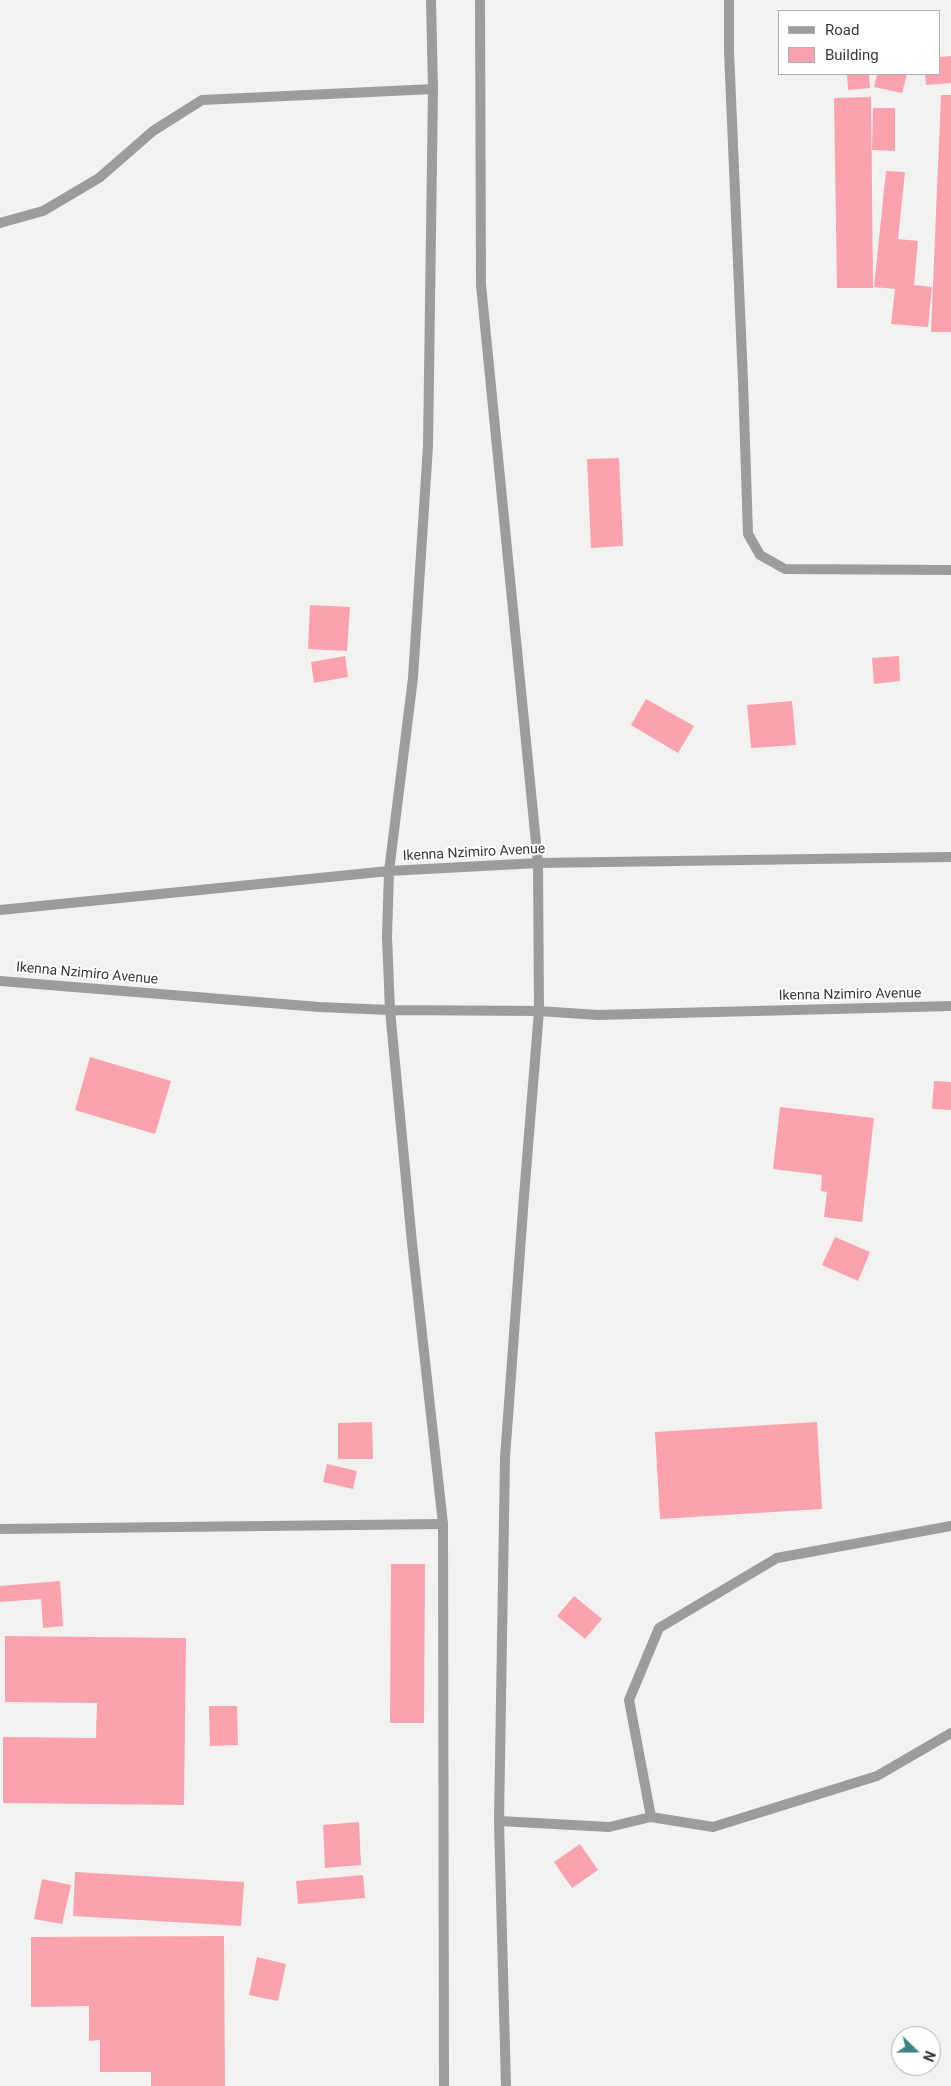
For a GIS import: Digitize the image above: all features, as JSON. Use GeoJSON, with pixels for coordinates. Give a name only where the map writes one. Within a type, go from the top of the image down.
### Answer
{"type":"FeatureCollection","features":[{"type":"Feature","properties":{"kind":"street"},"geometry":{"type":"LineString","coordinates":[[432,0],[433,89],[428,446],[413,678],[389,871],[387,937],[390,1010],[442,1524],[444,2086]]}},
{"type":"Feature","properties":{"kind":"street"},"geometry":{"type":"LineString","coordinates":[[480,0],[481,284],[538,863],[539,1010],[506,1458],[499,1821],[506,2086]]}},
{"type":"Feature","properties":{"kind":"street"},"geometry":{"type":"LineString","coordinates":[[729,0],[729,51],[748,534],[760,555],[786,569],[951,570]]}},
{"type":"Feature","properties":{"kind":"street"},"geometry":{"type":"LineString","coordinates":[[0,223],[43,211],[91,183],[153,131],[202,100],[433,89]]}},
{"type":"Feature","properties":{"kind":"street","name":"Ikenna Nzimiro Avenue"},"geometry":{"type":"LineString","coordinates":[[0,910],[389,871],[538,863],[951,857]]}},
{"type":"Feature","properties":{"kind":"street","name":"Ikenna Nzimiro Avenue"},"geometry":{"type":"LineString","coordinates":[[0,981],[319,1007],[390,1010],[539,1010],[598,1015],[951,1006]]}},
{"type":"Feature","properties":{"kind":"street"},"geometry":{"type":"LineString","coordinates":[[0,1529],[442,1524]]}},
{"type":"Feature","properties":{"kind":"street"},"geometry":{"type":"LineString","coordinates":[[651,1817],[630,1700],[659,1628],[777,1558],[951,1526]]}},
{"type":"Feature","properties":{"kind":"street"},"geometry":{"type":"LineString","coordinates":[[499,1821],[609,1827],[651,1817],[713,1827],[877,1776],[951,1733]]}},
{"type":"Feature","properties":{"kind":"building"},"geometry":{"type":"Polygon","coordinates":[[[951,56],[951,83],[926,85],[925,75],[941,75],[941,57],[951,56]]]}},
{"type":"Feature","properties":{"kind":"building"},"geometry":{"type":"Polygon","coordinates":[[[847,75],[869,75],[870,88],[848,90],[847,75]]]}},
{"type":"Feature","properties":{"kind":"building"},"geometry":{"type":"Polygon","coordinates":[[[877,75],[907,75],[902,93],[874,87],[877,75]]]}},
{"type":"Feature","properties":{"kind":"building"},"geometry":{"type":"Polygon","coordinates":[[[941,95],[951,95],[951,332],[931,332],[941,95]]]}},
{"type":"Feature","properties":{"kind":"building"},"geometry":{"type":"Polygon","coordinates":[[[871,97],[873,288],[837,288],[834,98],[871,97]]]}},
{"type":"Feature","properties":{"kind":"building"},"geometry":{"type":"Polygon","coordinates":[[[873,108],[895,108],[895,151],[872,150],[873,108]]]}},
{"type":"Feature","properties":{"kind":"building"},"geometry":{"type":"Polygon","coordinates":[[[886,171],[905,172],[898,239],[918,241],[914,285],[932,287],[928,327],[891,324],[895,289],[874,287],[886,171]]]}},
{"type":"Feature","properties":{"kind":"building"},"geometry":{"type":"Polygon","coordinates":[[[619,458],[623,546],[591,548],[587,459],[619,458]]]}},
{"type":"Feature","properties":{"kind":"building"},"geometry":{"type":"Polygon","coordinates":[[[310,605],[350,607],[347,651],[308,649],[310,605]]]}},
{"type":"Feature","properties":{"kind":"building"},"geometry":{"type":"Polygon","coordinates":[[[345,656],[348,677],[314,683],[311,662],[345,656]]]}},
{"type":"Feature","properties":{"kind":"building"},"geometry":{"type":"Polygon","coordinates":[[[899,656],[900,681],[874,684],[872,658],[899,656]]]}},
{"type":"Feature","properties":{"kind":"building"},"geometry":{"type":"Polygon","coordinates":[[[646,699],[694,726],[678,753],[631,725],[646,699]]]}},
{"type":"Feature","properties":{"kind":"building"},"geometry":{"type":"Polygon","coordinates":[[[792,701],[796,745],[751,748],[747,705],[792,701]]]}},
{"type":"Feature","properties":{"kind":"building"},"geometry":{"type":"Polygon","coordinates":[[[90,1057],[171,1081],[155,1134],[75,1110],[90,1057]]]}},
{"type":"Feature","properties":{"kind":"building"},"geometry":{"type":"Polygon","coordinates":[[[934,1081],[951,1082],[951,1110],[932,1109],[934,1081]]]}},
{"type":"Feature","properties":{"kind":"building"},"geometry":{"type":"Polygon","coordinates":[[[780,1107],[874,1118],[862,1222],[824,1217],[827,1192],[821,1191],[822,1175],[773,1169],[780,1107]]]}},
{"type":"Feature","properties":{"kind":"building"},"geometry":{"type":"Polygon","coordinates":[[[835,1237],[870,1252],[858,1281],[822,1265],[835,1237]]]}},
{"type":"Feature","properties":{"kind":"building"},"geometry":{"type":"Polygon","coordinates":[[[372,1422],[373,1459],[338,1459],[338,1423],[372,1422]]]}},
{"type":"Feature","properties":{"kind":"building"},"geometry":{"type":"Polygon","coordinates":[[[817,1422],[822,1509],[660,1519],[655,1432],[817,1422]]]}},
{"type":"Feature","properties":{"kind":"building"},"geometry":{"type":"Polygon","coordinates":[[[327,1464],[357,1471],[353,1489],[323,1482],[327,1464]]]}},
{"type":"Feature","properties":{"kind":"building"},"geometry":{"type":"Polygon","coordinates":[[[391,1564],[425,1564],[424,1723],[390,1723],[391,1564]]]}},
{"type":"Feature","properties":{"kind":"building"},"geometry":{"type":"Polygon","coordinates":[[[60,1581],[63,1626],[43,1628],[41,1599],[0,1602],[0,1586],[60,1581]]]}},
{"type":"Feature","properties":{"kind":"building"},"geometry":{"type":"Polygon","coordinates":[[[574,1596],[602,1619],[585,1639],[557,1616],[574,1596]]]}},
{"type":"Feature","properties":{"kind":"building"},"geometry":{"type":"Polygon","coordinates":[[[5,1636],[186,1638],[184,1805],[3,1803],[3,1737],[96,1738],[97,1703],[5,1702],[5,1636]]]}},
{"type":"Feature","properties":{"kind":"building"},"geometry":{"type":"Polygon","coordinates":[[[209,1706],[237,1706],[238,1745],[210,1746],[209,1706]]]}},
{"type":"Feature","properties":{"kind":"building"},"geometry":{"type":"Polygon","coordinates":[[[359,1822],[361,1865],[325,1868],[323,1825],[359,1822]]]}},
{"type":"Feature","properties":{"kind":"building"},"geometry":{"type":"Polygon","coordinates":[[[580,1844],[598,1870],[572,1888],[554,1862],[580,1844]]]}},
{"type":"Feature","properties":{"kind":"building"},"geometry":{"type":"Polygon","coordinates":[[[75,1872],[244,1882],[241,1926],[73,1916],[75,1872]]]}},
{"type":"Feature","properties":{"kind":"building"},"geometry":{"type":"Polygon","coordinates":[[[363,1875],[365,1898],[298,1904],[296,1881],[363,1875]]]}},
{"type":"Feature","properties":{"kind":"building"},"geometry":{"type":"Polygon","coordinates":[[[42,1879],[71,1885],[62,1924],[34,1919],[42,1879]]]}},
{"type":"Feature","properties":{"kind":"building"},"geometry":{"type":"Polygon","coordinates":[[[224,1936],[225,2086],[151,2086],[151,2072],[100,2072],[100,2040],[89,2041],[89,2006],[31,2007],[31,1937],[224,1936]]]}},
{"type":"Feature","properties":{"kind":"building"},"geometry":{"type":"Polygon","coordinates":[[[257,1957],[286,1964],[278,2001],[249,1995],[257,1957]]]}}]}
